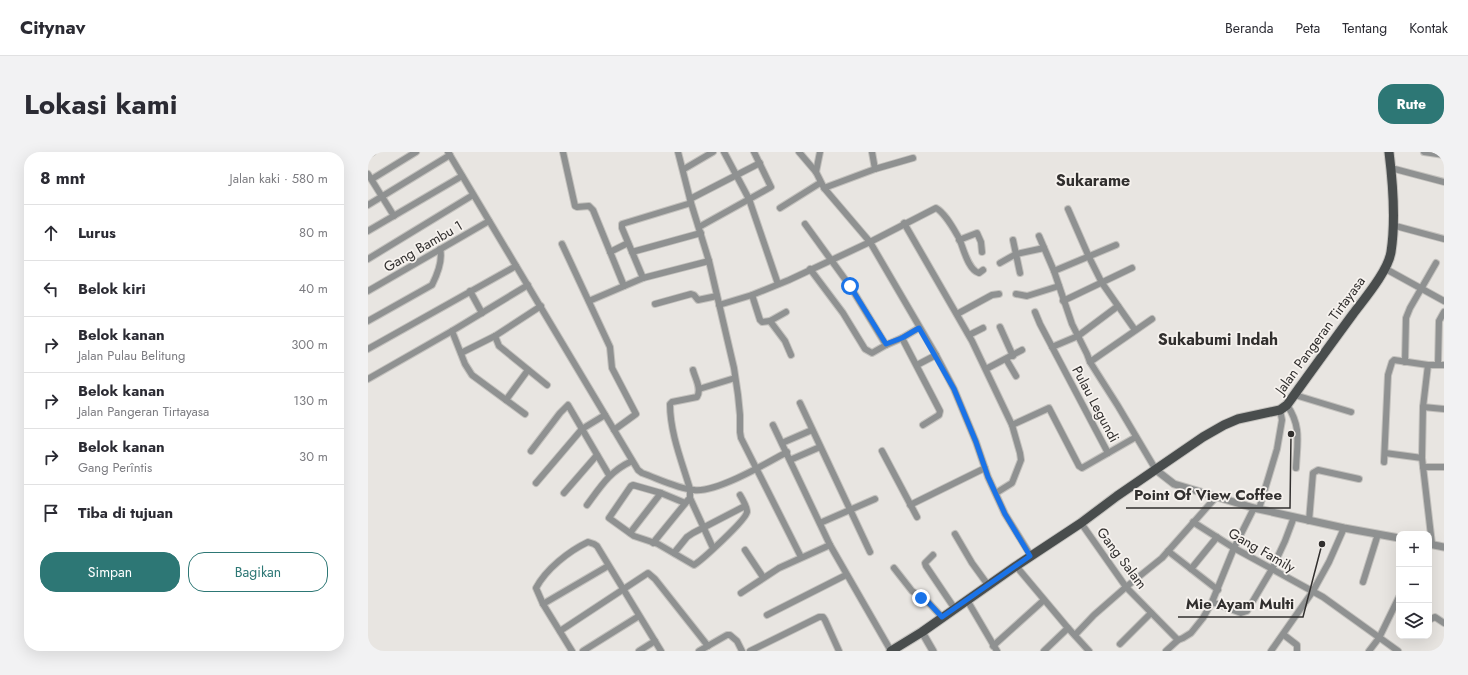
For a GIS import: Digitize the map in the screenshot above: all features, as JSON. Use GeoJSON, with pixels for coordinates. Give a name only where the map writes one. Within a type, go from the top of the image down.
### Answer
{"type":"FeatureCollection","features":[{"type":"Feature","properties":{"kind":"main road","name":"Jalan Pangeran Tirtayasa"},"geometry":{"type":"LineString","coordinates":[[891,651],[922,632],[1030,556],[1081,523],[1203,437],[1238,419],[1280,410],[1287,405],[1368,294],[1384,268],[1391,253],[1393,202],[1389,152]]}},
{"type":"Feature","properties":{"kind":"street"},"geometry":{"type":"LineString","coordinates":[[368,155],[374,152]]}},
{"type":"Feature","properties":{"kind":"street"},"geometry":{"type":"LineString","coordinates":[[394,216],[370,176],[416,152]]}},
{"type":"Feature","properties":{"kind":"street"},"geometry":{"type":"LineString","coordinates":[[563,152],[574,206],[591,207],[624,286]]}},
{"type":"Feature","properties":{"kind":"street"},"geometry":{"type":"LineString","coordinates":[[678,152],[709,261],[736,378],[741,438],[801,557]]}},
{"type":"Feature","properties":{"kind":"street"},"geometry":{"type":"LineString","coordinates":[[684,169],[713,152]]}},
{"type":"Feature","properties":{"kind":"street"},"geometry":{"type":"LineString","coordinates":[[724,152],[749,199],[778,284]]}},
{"type":"Feature","properties":{"kind":"street"},"geometry":{"type":"LineString","coordinates":[[632,252],[700,230],[771,186],[754,152]]}},
{"type":"Feature","properties":{"kind":"street"},"geometry":{"type":"LineString","coordinates":[[799,152],[816,172],[822,186],[870,242],[936,355],[954,389],[1005,514],[1030,556]]}},
{"type":"Feature","properties":{"kind":"street"},"geometry":{"type":"LineString","coordinates":[[816,172],[820,152]]}},
{"type":"Feature","properties":{"kind":"street"},"geometry":{"type":"LineString","coordinates":[[872,152],[875,169]]}},
{"type":"Feature","properties":{"kind":"street"},"geometry":{"type":"LineString","coordinates":[[1424,152],[1444,155]]}},
{"type":"Feature","properties":{"kind":"street"},"geometry":{"type":"LineString","coordinates":[[368,205],[449,154],[632,461],[642,473],[690,489],[696,490],[713,488],[756,469],[787,452]]}},
{"type":"Feature","properties":{"kind":"street"},"geometry":{"type":"LineString","coordinates":[[780,208],[822,186],[914,158]]}},
{"type":"Feature","properties":{"kind":"street"},"geometry":{"type":"LineString","coordinates":[[643,278],[622,228],[622,224],[691,201],[760,162]]}},
{"type":"Feature","properties":{"kind":"street"},"geometry":{"type":"LineString","coordinates":[[1391,168],[1444,182]]}},
{"type":"Feature","properties":{"kind":"street"},"geometry":{"type":"LineString","coordinates":[[368,231],[462,176]]}},
{"type":"Feature","properties":{"kind":"street"},"geometry":{"type":"LineString","coordinates":[[368,259],[474,195]]}},
{"type":"Feature","properties":{"kind":"street"},"geometry":{"type":"LineString","coordinates":[[719,305],[752,295],[778,284],[870,242],[904,223],[936,208],[942,212],[959,240],[973,270],[979,273],[983,270]]}},
{"type":"Feature","properties":{"kind":"street"},"geometry":{"type":"LineString","coordinates":[[1068,209],[1102,283],[1136,330]]}},
{"type":"Feature","properties":{"kind":"street","name":"Gang Bambu 1"},"geometry":{"type":"LineString","coordinates":[[368,291],[489,221]]}},
{"type":"Feature","properties":{"kind":"street"},"geometry":{"type":"LineString","coordinates":[[904,223],[969,335],[1012,425],[1021,460],[1012,483],[996,493]]}},
{"type":"Feature","properties":{"kind":"street"},"geometry":{"type":"LineString","coordinates":[[805,224],[850,286],[886,344]]}},
{"type":"Feature","properties":{"kind":"street"},"geometry":{"type":"LineString","coordinates":[[1392,225],[1444,239]]}},
{"type":"Feature","properties":{"kind":"street"},"geometry":{"type":"LineString","coordinates":[[959,240],[977,233],[981,242],[982,252]]}},
{"type":"Feature","properties":{"kind":"street"},"geometry":{"type":"LineString","coordinates":[[1039,236],[1054,271],[1063,301],[1090,362],[1136,437]]}},
{"type":"Feature","properties":{"kind":"street"},"geometry":{"type":"LineString","coordinates":[[1013,240],[1020,273]]}},
{"type":"Feature","properties":{"kind":"street"},"geometry":{"type":"LineString","coordinates":[[610,252],[628,242]]}},
{"type":"Feature","properties":{"kind":"street"},"geometry":{"type":"LineString","coordinates":[[562,244],[610,346],[612,368],[636,414],[614,430]]}},
{"type":"Feature","properties":{"kind":"street"},"geometry":{"type":"LineString","coordinates":[[1054,271],[1116,245]]}},
{"type":"Feature","properties":{"kind":"street"},"geometry":{"type":"LineString","coordinates":[[1000,263],[1016,254],[1044,248]]}},
{"type":"Feature","properties":{"kind":"street"},"geometry":{"type":"LineString","coordinates":[[368,320],[432,285],[441,258],[440,249]]}},
{"type":"Feature","properties":{"kind":"street"},"geometry":{"type":"LineString","coordinates":[[589,301],[643,278],[709,261]]}},
{"type":"Feature","properties":{"kind":"street"},"geometry":{"type":"LineString","coordinates":[[1405,362],[1406,318],[1410,308],[1436,263]]}},
{"type":"Feature","properties":{"kind":"street"},"geometry":{"type":"LineString","coordinates":[[368,349],[516,266]]}},
{"type":"Feature","properties":{"kind":"street"},"geometry":{"type":"LineString","coordinates":[[1063,301],[1132,268]]}},
{"type":"Feature","properties":{"kind":"street"},"geometry":{"type":"LineString","coordinates":[[1384,268],[1444,301]]}},
{"type":"Feature","properties":{"kind":"street"},"geometry":{"type":"LineString","coordinates":[[810,269],[843,313],[865,349],[872,353],[886,344],[902,338],[919,328]]}},
{"type":"Feature","properties":{"kind":"street"},"geometry":{"type":"LineString","coordinates":[[368,379],[528,286]]}},
{"type":"Feature","properties":{"kind":"street"},"geometry":{"type":"LineString","coordinates":[[1016,294],[1030,295],[1059,286]]}},
{"type":"Feature","properties":{"kind":"street"},"geometry":{"type":"LineString","coordinates":[[470,291],[482,313]]}},
{"type":"Feature","properties":{"kind":"street"},"geometry":{"type":"LineString","coordinates":[[656,304],[691,294],[698,300],[717,296]]}},
{"type":"Feature","properties":{"kind":"street"},"geometry":{"type":"LineString","coordinates":[[957,314],[992,295],[999,294]]}},
{"type":"Feature","properties":{"kind":"street"},"geometry":{"type":"LineString","coordinates":[[752,295],[761,321],[763,322],[770,320],[786,312]]}},
{"type":"Feature","properties":{"kind":"street"},"geometry":{"type":"LineString","coordinates":[[461,353],[495,336],[541,306]]}},
{"type":"Feature","properties":{"kind":"street"},"geometry":{"type":"LineString","coordinates":[[1052,347],[1078,336],[1118,306]]}},
{"type":"Feature","properties":{"kind":"street","name":"Pulau Legundi"},"geometry":{"type":"LineString","coordinates":[[1035,312],[1108,453],[1136,437],[1156,470]]}},
{"type":"Feature","properties":{"kind":"street"},"geometry":{"type":"LineString","coordinates":[[1384,462],[1388,375],[1392,362],[1394,360],[1428,365],[1441,365],[1441,333],[1439,321],[1444,312]]}},
{"type":"Feature","properties":{"kind":"street"},"geometry":{"type":"LineString","coordinates":[[1090,362],[1152,319]]}},
{"type":"Feature","properties":{"kind":"street"},"geometry":{"type":"LineString","coordinates":[[770,320],[785,341],[791,355]]}},
{"type":"Feature","properties":{"kind":"street"},"geometry":{"type":"LineString","coordinates":[[1000,327],[1012,356]]}},
{"type":"Feature","properties":{"kind":"street"},"geometry":{"type":"LineString","coordinates":[[969,335],[983,328]]}},
{"type":"Feature","properties":{"kind":"street"},"geometry":{"type":"LineString","coordinates":[[452,331],[465,364],[472,375],[525,414]]}},
{"type":"Feature","properties":{"kind":"street"},"geometry":{"type":"LineString","coordinates":[[495,336],[499,346],[547,385]]}},
{"type":"Feature","properties":{"kind":"street"},"geometry":{"type":"LineString","coordinates":[[902,338],[940,411],[939,416],[923,425]]}},
{"type":"Feature","properties":{"kind":"street"},"geometry":{"type":"LineString","coordinates":[[986,369],[1022,350]]}},
{"type":"Feature","properties":{"kind":"street"},"geometry":{"type":"LineString","coordinates":[[917,365],[936,355]]}},
{"type":"Feature","properties":{"kind":"street"},"geometry":{"type":"LineString","coordinates":[[1006,359],[1016,376]]}},
{"type":"Feature","properties":{"kind":"street"},"geometry":{"type":"LineString","coordinates":[[1428,365],[1423,407],[1422,458],[1429,531]]}},
{"type":"Feature","properties":{"kind":"street"},"geometry":{"type":"LineString","coordinates":[[506,400],[528,370]]}},
{"type":"Feature","properties":{"kind":"street"},"geometry":{"type":"LineString","coordinates":[[693,370],[699,389],[699,395],[672,402],[670,406],[675,438],[690,489],[690,498],[713,548]]}},
{"type":"Feature","properties":{"kind":"street"},"geometry":{"type":"LineString","coordinates":[[699,389],[736,378]]}},
{"type":"Feature","properties":{"kind":"street"},"geometry":{"type":"LineString","coordinates":[[1295,395],[1351,412]]}},
{"type":"Feature","properties":{"kind":"street"},"geometry":{"type":"LineString","coordinates":[[800,403],[870,552]]}},
{"type":"Feature","properties":{"kind":"street"},"geometry":{"type":"LineString","coordinates":[[531,451],[566,405],[609,475]]}},
{"type":"Feature","properties":{"kind":"street"},"geometry":{"type":"LineString","coordinates":[[1287,405],[1296,420],[1298,428],[1296,468]]}},
{"type":"Feature","properties":{"kind":"street"},"geometry":{"type":"LineString","coordinates":[[1423,407],[1444,409]]}},
{"type":"Feature","properties":{"kind":"street"},"geometry":{"type":"LineString","coordinates":[[1012,425],[1049,408],[1080,468],[1084,468],[1108,453]]}},
{"type":"Feature","properties":{"kind":"street"},"geometry":{"type":"LineString","coordinates":[[1166,651],[1178,640],[1191,633],[1203,618],[1218,590],[1234,548],[1256,509],[1278,449],[1282,420],[1280,410]]}},
{"type":"Feature","properties":{"kind":"street"},"geometry":{"type":"LineString","coordinates":[[536,483],[582,429],[605,415]]}},
{"type":"Feature","properties":{"kind":"street"},"geometry":{"type":"LineString","coordinates":[[773,425],[830,545],[891,651]]}},
{"type":"Feature","properties":{"kind":"street"},"geometry":{"type":"LineString","coordinates":[[782,444],[812,430]]}},
{"type":"Feature","properties":{"kind":"street"},"geometry":{"type":"LineString","coordinates":[[790,460],[820,447]]}},
{"type":"Feature","properties":{"kind":"street"},"geometry":{"type":"LineString","coordinates":[[882,451],[917,517]]}},
{"type":"Feature","properties":{"kind":"street"},"geometry":{"type":"LineString","coordinates":[[1385,453],[1422,458]]}},
{"type":"Feature","properties":{"kind":"street"},"geometry":{"type":"LineString","coordinates":[[564,493],[597,455]]}},
{"type":"Feature","properties":{"kind":"street"},"geometry":{"type":"LineString","coordinates":[[588,505],[609,475],[621,466],[632,461]]}},
{"type":"Feature","properties":{"kind":"street"},"geometry":{"type":"LineString","coordinates":[[1423,467],[1444,467]]}},
{"type":"Feature","properties":{"kind":"street"},"geometry":{"type":"LineString","coordinates":[[910,505],[985,468]]}},
{"type":"Feature","properties":{"kind":"street"},"geometry":{"type":"LineString","coordinates":[[1156,470],[1174,484],[1216,498],[1309,521],[1396,537]]}},
{"type":"Feature","properties":{"kind":"street"},"geometry":{"type":"LineString","coordinates":[[1309,521],[1315,471],[1318,470],[1359,479]]}},
{"type":"Feature","properties":{"kind":"street"},"geometry":{"type":"LineString","coordinates":[[685,503],[661,493],[634,485],[631,486],[609,518],[639,538],[653,542],[694,564],[745,517],[747,514],[740,495]]}},
{"type":"Feature","properties":{"kind":"street"},"geometry":{"type":"LineString","coordinates":[[630,533],[661,493]]}},
{"type":"Feature","properties":{"kind":"street"},"geometry":{"type":"LineString","coordinates":[[653,542],[690,498]]}},
{"type":"Feature","properties":{"kind":"street"},"geometry":{"type":"LineString","coordinates":[[1075,635],[1094,615],[1126,587],[1156,564],[1216,498]]}},
{"type":"Feature","properties":{"kind":"street"},"geometry":{"type":"LineString","coordinates":[[820,523],[875,499]]}},
{"type":"Feature","properties":{"kind":"street"},"geometry":{"type":"LineString","coordinates":[[674,552],[688,537],[703,527],[745,506]]}},
{"type":"Feature","properties":{"kind":"street"},"geometry":{"type":"LineString","coordinates":[[1212,602],[1241,613],[1247,611],[1272,569],[1294,517]]}},
{"type":"Feature","properties":{"kind":"street","name":"Gang Family"},"geometry":{"type":"LineString","coordinates":[[1194,522],[1234,548],[1314,591],[1398,651]]}},
{"type":"Feature","properties":{"kind":"street","name":"Gang Salam"},"geometry":{"type":"LineString","coordinates":[[1081,523],[1126,587],[1178,640]]}},
{"type":"Feature","properties":{"kind":"street"},"geometry":{"type":"LineString","coordinates":[[1272,651],[1314,591],[1344,528]]}},
{"type":"Feature","properties":{"kind":"street"},"geometry":{"type":"LineString","coordinates":[[955,534],[972,563],[988,585]]}},
{"type":"Feature","properties":{"kind":"street"},"geometry":{"type":"LineString","coordinates":[[1363,582],[1378,534]]}},
{"type":"Feature","properties":{"kind":"street"},"geometry":{"type":"LineString","coordinates":[[1192,569],[1217,537]]}},
{"type":"Feature","properties":{"kind":"street"},"geometry":{"type":"LineString","coordinates":[[572,651],[543,604],[536,588],[555,564],[588,542],[597,546],[661,651]]}},
{"type":"Feature","properties":{"kind":"street"},"geometry":{"type":"LineString","coordinates":[[1432,544],[1444,547]]}},
{"type":"Feature","properties":{"kind":"street"},"geometry":{"type":"LineString","coordinates":[[741,593],[763,577],[801,557],[830,545]]}},
{"type":"Feature","properties":{"kind":"street"},"geometry":{"type":"LineString","coordinates":[[745,550],[763,577]]}},
{"type":"Feature","properties":{"kind":"street"},"geometry":{"type":"LineString","coordinates":[[1168,551],[1218,590]]}},
{"type":"Feature","properties":{"kind":"street"},"geometry":{"type":"LineString","coordinates":[[933,555],[926,561],[926,566],[954,609]]}},
{"type":"Feature","properties":{"kind":"street"},"geometry":{"type":"LineString","coordinates":[[543,604],[608,566]]}},
{"type":"Feature","properties":{"kind":"street"},"geometry":{"type":"LineString","coordinates":[[1016,566],[1089,651]]}},
{"type":"Feature","properties":{"kind":"street"},"geometry":{"type":"LineString","coordinates":[[894,568],[912,591],[928,602],[942,617]]}},
{"type":"Feature","properties":{"kind":"street"},"geometry":{"type":"LineString","coordinates":[[560,631],[647,574],[650,574],[708,646]]}},
{"type":"Feature","properties":{"kind":"street"},"geometry":{"type":"LineString","coordinates":[[767,615],[846,575]]}},
{"type":"Feature","properties":{"kind":"street"},"geometry":{"type":"LineString","coordinates":[[967,600],[995,648],[1044,600]]}},
{"type":"Feature","properties":{"kind":"street"},"geometry":{"type":"LineString","coordinates":[[1369,651],[1379,638],[1396,603]]}},
{"type":"Feature","properties":{"kind":"street"},"geometry":{"type":"LineString","coordinates":[[1120,644],[1151,613]]}},
{"type":"Feature","properties":{"kind":"street"},"geometry":{"type":"LineString","coordinates":[[583,651],[639,616]]}},
{"type":"Feature","properties":{"kind":"street"},"geometry":{"type":"LineString","coordinates":[[750,651],[819,617],[823,617],[826,620],[839,651]]}},
{"type":"Feature","properties":{"kind":"street"},"geometry":{"type":"LineString","coordinates":[[1432,618],[1435,617],[1444,622]]}},
{"type":"Feature","properties":{"kind":"street"},"geometry":{"type":"LineString","coordinates":[[1044,651],[1068,628]]}},
{"type":"Feature","properties":{"kind":"street"},"geometry":{"type":"LineString","coordinates":[[922,632],[933,651]]}},
{"type":"Feature","properties":{"kind":"street"},"geometry":{"type":"LineString","coordinates":[[699,651],[727,635],[730,635],[737,641],[742,651]]}},
{"type":"Feature","properties":{"kind":"street"},"geometry":{"type":"LineString","coordinates":[[1284,635],[1297,645],[1297,651]]}},
{"type":"Feature","properties":{"kind":"street"},"geometry":{"type":"LineString","coordinates":[[639,651],[655,641]]}},
{"type":"Feature","properties":{"kind":"place","name":"Point Of View Coffee"},"geometry":{"type":"Point","coordinates":[1291,434]}},
{"type":"Feature","properties":{"kind":"place","name":"Mie Ayam Multi"},"geometry":{"type":"Point","coordinates":[1322,544]}},
{"type":"Feature","properties":{"kind":"district","name":"Sukarame"},"geometry":{"type":"Point","coordinates":[1093,180]}},
{"type":"Feature","properties":{"kind":"district","name":"Sukabumi Indah"},"geometry":{"type":"Point","coordinates":[1218,339]}},
{"type":"Feature","properties":{"kind":"route"},"geometry":{"type":"LineString","coordinates":[[850,286],[886,344],[888,345],[919,328],[936,355],[954,389],[976,442],[988,477],[1005,514],[1030,556],[942,617],[928,602],[921,598]]}}]}
